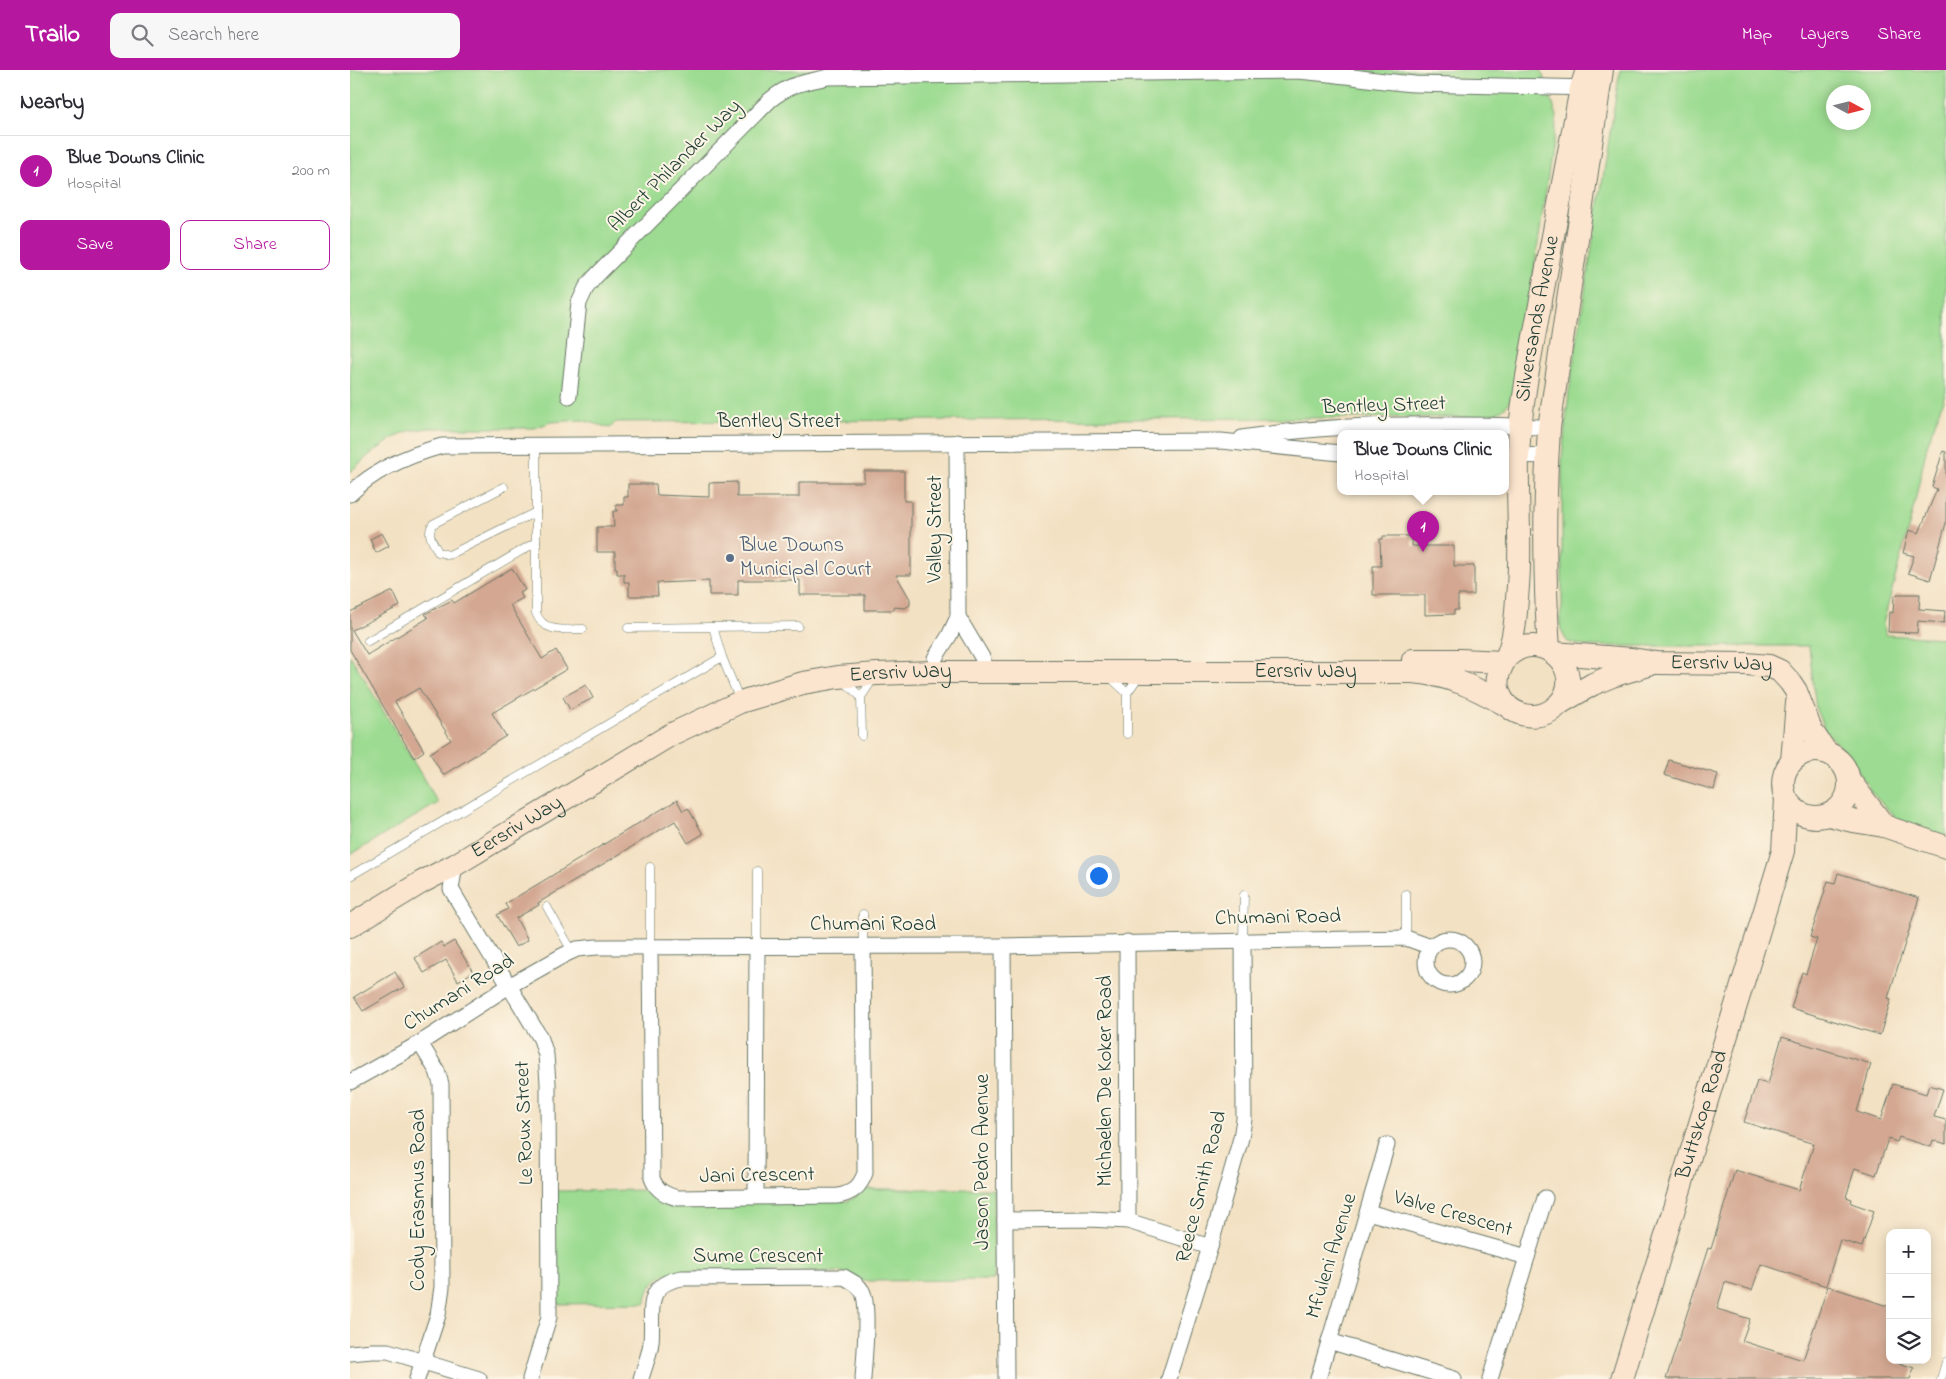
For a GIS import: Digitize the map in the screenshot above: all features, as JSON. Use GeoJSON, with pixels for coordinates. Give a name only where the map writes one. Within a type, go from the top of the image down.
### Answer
{"type":"FeatureCollection","features":[{"type":"Feature","properties":{"kind":"main road","name":"Silversands Avenue"},"geometry":{"type":"LineString","coordinates":[[1504,660],[1514,630],[1519,564],[1512,455],[1522,425],[1530,357],[1592,79]]}},
{"type":"Feature","properties":{"kind":"main road","name":"Silversands Avenue"},"geometry":{"type":"LineString","coordinates":[[1551,652],[1547,578],[1550,428],[1592,79]]}},
{"type":"Feature","properties":{"kind":"main road"},"geometry":{"type":"LineString","coordinates":[[1529,646],[1540,647],[1551,652],[1561,661],[1567,676],[1567,687],[1560,702],[1546,713],[1534,716],[1517,713],[1506,705],[1497,682],[1498,672],[1504,660],[1518,649],[1529,646]]}},
{"type":"Feature","properties":{"kind":"main road","name":"Eersriv Way"},"geometry":{"type":"LineString","coordinates":[[1551,652],[1657,663],[1769,666],[1780,671],[1796,691],[1810,730],[1826,752]]}},
{"type":"Feature","properties":{"kind":"main road","name":"Eersriv Way"},"geometry":{"type":"LineString","coordinates":[[350,912],[669,721],[736,690],[800,672],[870,661],[935,658],[1504,660]]}},
{"type":"Feature","properties":{"kind":"main road","name":"Eersriv Way"},"geometry":{"type":"LineString","coordinates":[[1560,702],[1612,676],[1657,663]]}},
{"type":"Feature","properties":{"kind":"main road","name":"Eersriv Way"},"geometry":{"type":"LineString","coordinates":[[350,926],[672,734],[740,702],[803,683],[838,677],[876,674],[1412,672],[1430,673],[1468,684],[1506,705]]}},
{"type":"Feature","properties":{"kind":"main road","name":"Eersriv Way"},"geometry":{"type":"LineString","coordinates":[[1792,761],[1798,699]]}},
{"type":"Feature","properties":{"kind":"main road"},"geometry":{"type":"LineString","coordinates":[[1822,816],[1838,810],[1845,801],[1849,791],[1849,780],[1844,765],[1836,758],[1826,752],[1810,752],[1800,755],[1792,761],[1784,779],[1786,799],[1796,811],[1805,816],[1822,816],[1884,826],[1946,847]]}},
{"type":"Feature","properties":{"kind":"main road"},"geometry":{"type":"LineString","coordinates":[[1849,780],[1884,826]]}},
{"type":"Feature","properties":{"kind":"main road","name":"Buttskop Road"},"geometry":{"type":"LineString","coordinates":[[1622,1379],[1783,851],[1786,799]]}},
{"type":"Feature","properties":{"kind":"main road","name":"Buttskop Road"},"geometry":{"type":"LineString","coordinates":[[1783,851],[1822,816]]}},
{"type":"Feature","properties":{"kind":"street","name":"Albert Philander Way"},"geometry":{"type":"LineString","coordinates":[[569,396],[578,312],[586,288],[770,100],[782,90],[798,82],[828,77],[1294,71],[1324,72],[1387,82],[1415,84],[1592,79]]}},
{"type":"Feature","properties":{"kind":"street","name":"Bentley Street"},"geometry":{"type":"LineString","coordinates":[[1347,430],[1400,424],[1522,425],[1550,428]]}},
{"type":"Feature","properties":{"kind":"street","name":"Bentley Street"},"geometry":{"type":"LineString","coordinates":[[1221,441],[1277,432],[1337,430]]}},
{"type":"Feature","properties":{"kind":"street","name":"Bentley Street"},"geometry":{"type":"LineString","coordinates":[[350,494],[363,482],[390,466],[422,451],[442,446],[1221,441],[1337,453]]}},
{"type":"Feature","properties":{"kind":"street","name":"Valley Street"},"geometry":{"type":"LineString","coordinates":[[935,658],[958,617],[957,442]]}},
{"type":"Feature","properties":{"kind":"street"},"geometry":{"type":"LineString","coordinates":[[1512,455],[1548,456]]}},
{"type":"Feature","properties":{"kind":"street"},"geometry":{"type":"LineString","coordinates":[[958,617],[983,659]]}},
{"type":"Feature","properties":{"kind":"street"},"geometry":{"type":"LineString","coordinates":[[422,882],[436,883],[451,889],[455,865]]}},
{"type":"Feature","properties":{"kind":"street","name":"Le Roux Street"},"geometry":{"type":"LineString","coordinates":[[451,889],[541,1038],[546,1055],[548,1083],[549,1318],[530,1379]]}},
{"type":"Feature","properties":{"kind":"street","name":"Chumani Road"},"geometry":{"type":"LineString","coordinates":[[350,1082],[420,1043],[509,986],[577,949],[597,947],[1003,946],[1127,942],[1406,938],[1431,947]]}},
{"type":"Feature","properties":{"kind":"street","name":"Reece Smith Road"},"geometry":{"type":"LineString","coordinates":[[1169,1379],[1241,1138],[1244,1119],[1243,940]]}},
{"type":"Feature","properties":{"kind":"street","name":"Michaelen De Koker Road"},"geometry":{"type":"LineString","coordinates":[[1127,942],[1128,1221]]}},
{"type":"Feature","properties":{"kind":"street"},"geometry":{"type":"LineString","coordinates":[[756,1196],[757,946]]}},
{"type":"Feature","properties":{"kind":"street","name":"Jani Crescent"},"geometry":{"type":"LineString","coordinates":[[650,947],[650,1143],[652,1178],[654,1184],[666,1195],[678,1198],[838,1196],[848,1194],[857,1189],[865,1173],[863,946]]}},
{"type":"Feature","properties":{"kind":"street","name":"Jason Pedro Avenue"},"geometry":{"type":"LineString","coordinates":[[1003,946],[1006,1379]]}},
{"type":"Feature","properties":{"kind":"street","name":"Cody Erasmus Road"},"geometry":{"type":"LineString","coordinates":[[417,1379],[438,1315],[442,1287],[441,1084],[437,1071],[420,1043]]}},
{"type":"Feature","properties":{"kind":"street","name":"Mfuleni Avenue"},"geometry":{"type":"LineString","coordinates":[[1318,1379],[1388,1146]]}},
{"type":"Feature","properties":{"kind":"street","name":"Valve Crescent"},"geometry":{"type":"LineString","coordinates":[[1490,1379],[1545,1198]]}},
{"type":"Feature","properties":{"kind":"street","name":"Valve Crescent"},"geometry":{"type":"LineString","coordinates":[[1368,1212],[1527,1257]]}},
{"type":"Feature","properties":{"kind":"street"},"geometry":{"type":"LineString","coordinates":[[1005,1220],[1089,1219],[1128,1221],[1210,1247]]}},
{"type":"Feature","properties":{"kind":"street","name":"Sume Crescent"},"geometry":{"type":"LineString","coordinates":[[640,1379],[651,1343],[654,1293],[660,1286],[671,1280],[682,1278],[844,1277],[855,1283],[864,1293],[866,1308],[863,1379]]}},
{"type":"Feature","properties":{"kind":"street"},"geometry":{"type":"LineString","coordinates":[[1329,1341],[1454,1379]]}},
{"type":"Feature","properties":{"kind":"street"},"geometry":{"type":"LineString","coordinates":[[350,1353],[388,1351],[423,1360],[480,1379]]}},
{"type":"Feature","properties":{"kind":"lane"},"geometry":{"type":"LineString","coordinates":[[536,444],[535,606],[538,619],[542,624],[550,628],[583,629]]}},
{"type":"Feature","properties":{"kind":"lane"},"geometry":{"type":"LineString","coordinates":[[504,488],[433,524],[429,534],[438,552],[449,555],[536,512]]}},
{"type":"Feature","properties":{"kind":"lane"},"geometry":{"type":"LineString","coordinates":[[368,641],[536,542]]}},
{"type":"Feature","properties":{"kind":"lane"},"geometry":{"type":"LineString","coordinates":[[628,628],[798,626]]}},
{"type":"Feature","properties":{"kind":"lane"},"geometry":{"type":"LineString","coordinates":[[713,627],[722,657],[736,690]]}},
{"type":"Feature","properties":{"kind":"lane"},"geometry":{"type":"LineString","coordinates":[[350,876],[722,657]]}},
{"type":"Feature","properties":{"kind":"lane"},"geometry":{"type":"LineString","coordinates":[[1104,672],[1127,692]]}},
{"type":"Feature","properties":{"kind":"lane"},"geometry":{"type":"LineString","coordinates":[[1127,734],[1127,692],[1143,672]]}},
{"type":"Feature","properties":{"kind":"lane"},"geometry":{"type":"LineString","coordinates":[[862,736],[861,697],[876,674]]}},
{"type":"Feature","properties":{"kind":"lane"},"geometry":{"type":"LineString","coordinates":[[838,677],[861,697]]}},
{"type":"Feature","properties":{"kind":"lane"},"geometry":{"type":"LineString","coordinates":[[650,867],[650,947]]}},
{"type":"Feature","properties":{"kind":"lane"},"geometry":{"type":"LineString","coordinates":[[757,946],[758,870]]}},
{"type":"Feature","properties":{"kind":"lane"},"geometry":{"type":"LineString","coordinates":[[1406,894],[1406,938]]}},
{"type":"Feature","properties":{"kind":"lane"},"geometry":{"type":"LineString","coordinates":[[1243,940],[1244,895]]}},
{"type":"Feature","properties":{"kind":"lane"},"geometry":{"type":"LineString","coordinates":[[547,907],[572,951]]}},
{"type":"Feature","properties":{"kind":"lane"},"geometry":{"type":"LineString","coordinates":[[863,914],[863,946]]}},
{"type":"Feature","properties":{"kind":"lane"},"geometry":{"type":"LineString","coordinates":[[1941,1379],[1946,1362]]}},
{"type":"Feature","properties":{"kind":"green space"},"geometry":{"type":"Polygon","coordinates":[[[350,70],[1541,70],[1557,116],[1516,391],[1503,408],[1495,414],[1484,417],[616,422],[610,428],[582,420],[551,422],[535,428],[428,428],[409,431],[392,439],[369,455],[350,472],[350,70]]]}},
{"type":"Feature","properties":{"kind":"green space"},"geometry":{"type":"Polygon","coordinates":[[[1620,70],[1946,70],[1946,391],[1927,446],[1914,506],[1883,624],[1886,635],[1946,638],[1946,836],[1897,819],[1872,793],[1851,758],[1825,730],[1816,710],[1809,646],[1584,646],[1568,642],[1561,630],[1560,621],[1562,608],[1562,458],[1569,392],[1620,70]]]}},
{"type":"Feature","properties":{"kind":"green space"},"geometry":{"type":"Polygon","coordinates":[[[350,655],[438,803],[350,855],[350,655]]]}},
{"type":"Feature","properties":{"kind":"green space"},"geometry":{"type":"Polygon","coordinates":[[[864,1189],[993,1189],[994,1280],[862,1281],[842,1272],[673,1272],[662,1276],[654,1283],[648,1292],[646,1303],[554,1304],[554,1191],[651,1190],[674,1203],[848,1201],[864,1189]]]}},
{"type":"Feature","properties":{"kind":"building"},"geometry":{"type":"Polygon","coordinates":[[[1943,451],[1946,452],[1946,523],[1930,580],[1908,573],[1914,556],[1903,553],[1909,530],[1919,533],[1937,489],[1932,487],[1943,451]]]}},
{"type":"Feature","properties":{"kind":"building"},"geometry":{"type":"Polygon","coordinates":[[[864,471],[904,471],[904,501],[911,501],[911,575],[896,575],[910,599],[910,605],[905,608],[894,607],[894,610],[865,610],[865,595],[800,595],[800,580],[738,580],[738,595],[709,595],[709,581],[657,583],[658,596],[629,596],[629,582],[624,582],[624,574],[617,574],[617,568],[615,568],[615,552],[597,552],[597,527],[614,527],[613,511],[617,511],[616,505],[624,505],[624,497],[628,497],[628,484],[656,484],[657,495],[709,497],[709,483],[737,482],[737,497],[799,497],[799,482],[864,482],[864,471]]]}},
{"type":"Feature","properties":{"kind":"building"},"geometry":{"type":"Polygon","coordinates":[[[382,533],[389,546],[376,553],[370,539],[382,533]]]}},
{"type":"Feature","properties":{"kind":"building"},"geometry":{"type":"Polygon","coordinates":[[[1383,536],[1412,536],[1412,546],[1454,546],[1454,566],[1474,566],[1474,595],[1458,595],[1458,610],[1454,610],[1454,614],[1425,615],[1425,595],[1373,595],[1373,566],[1381,566],[1380,539],[1383,539],[1383,536]]]}},
{"type":"Feature","properties":{"kind":"building"},"geometry":{"type":"Polygon","coordinates":[[[512,568],[525,590],[520,593],[523,598],[510,605],[542,659],[556,650],[567,669],[492,713],[506,736],[443,775],[430,753],[451,740],[419,688],[395,702],[424,751],[414,758],[350,650],[350,612],[393,591],[400,606],[352,630],[367,655],[428,618],[425,614],[452,600],[454,603],[512,568]]]}},
{"type":"Feature","properties":{"kind":"building"},"geometry":{"type":"Polygon","coordinates":[[[1897,594],[1920,594],[1919,609],[1945,611],[1944,623],[1918,621],[1917,633],[1888,632],[1889,612],[1893,613],[1894,597],[1897,594]]]}},
{"type":"Feature","properties":{"kind":"building"},"geometry":{"type":"Polygon","coordinates":[[[586,685],[593,698],[570,710],[563,697],[586,685]]]}},
{"type":"Feature","properties":{"kind":"building"},"geometry":{"type":"Polygon","coordinates":[[[1669,760],[1718,774],[1714,790],[1664,775],[1669,760]]]}},
{"type":"Feature","properties":{"kind":"building"},"geometry":{"type":"Polygon","coordinates":[[[677,800],[683,811],[688,808],[703,834],[688,843],[675,821],[538,903],[539,905],[516,918],[528,940],[516,947],[497,915],[508,909],[505,904],[677,800]]]}},
{"type":"Feature","properties":{"kind":"building"},"geometry":{"type":"Polygon","coordinates":[[[1838,873],[1919,898],[1888,998],[1891,999],[1880,1035],[1791,1008],[1802,972],[1806,974],[1817,939],[1810,937],[1828,881],[1835,883],[1838,873]]]}},
{"type":"Feature","properties":{"kind":"building"},"geometry":{"type":"Polygon","coordinates":[[[454,941],[473,972],[458,981],[446,960],[424,973],[415,958],[441,942],[444,947],[454,941]]]}},
{"type":"Feature","properties":{"kind":"building"},"geometry":{"type":"Polygon","coordinates":[[[395,972],[404,987],[363,1011],[354,997],[395,972]]]}},
{"type":"Feature","properties":{"kind":"building"},"geometry":{"type":"Polygon","coordinates":[[[1782,1037],[1871,1064],[1857,1112],[1881,1120],[1893,1084],[1926,1094],[1929,1085],[1943,1089],[1934,1117],[1946,1120],[1946,1144],[1933,1140],[1931,1147],[1899,1137],[1897,1142],[1888,1139],[1876,1175],[1855,1168],[1846,1197],[1852,1199],[1851,1203],[1874,1211],[1862,1247],[1840,1240],[1826,1286],[1761,1264],[1752,1290],[1725,1282],[1717,1309],[1750,1319],[1742,1341],[1803,1360],[1828,1286],[1886,1306],[1886,1364],[1902,1364],[1914,1368],[1910,1379],[1666,1379],[1708,1248],[1711,1249],[1735,1170],[1799,1190],[1814,1144],[1744,1122],[1757,1081],[1768,1084],[1782,1037]]]}},
{"type":"Feature","properties":{"kind":"place","name":"Blue Downs Clinic"},"geometry":{"type":"Point","coordinates":[1423,552]}},
{"type":"Feature","properties":{"kind":"place","name":"Blue Downs Municipal Court"},"geometry":{"type":"Point","coordinates":[730,558]}}]}
